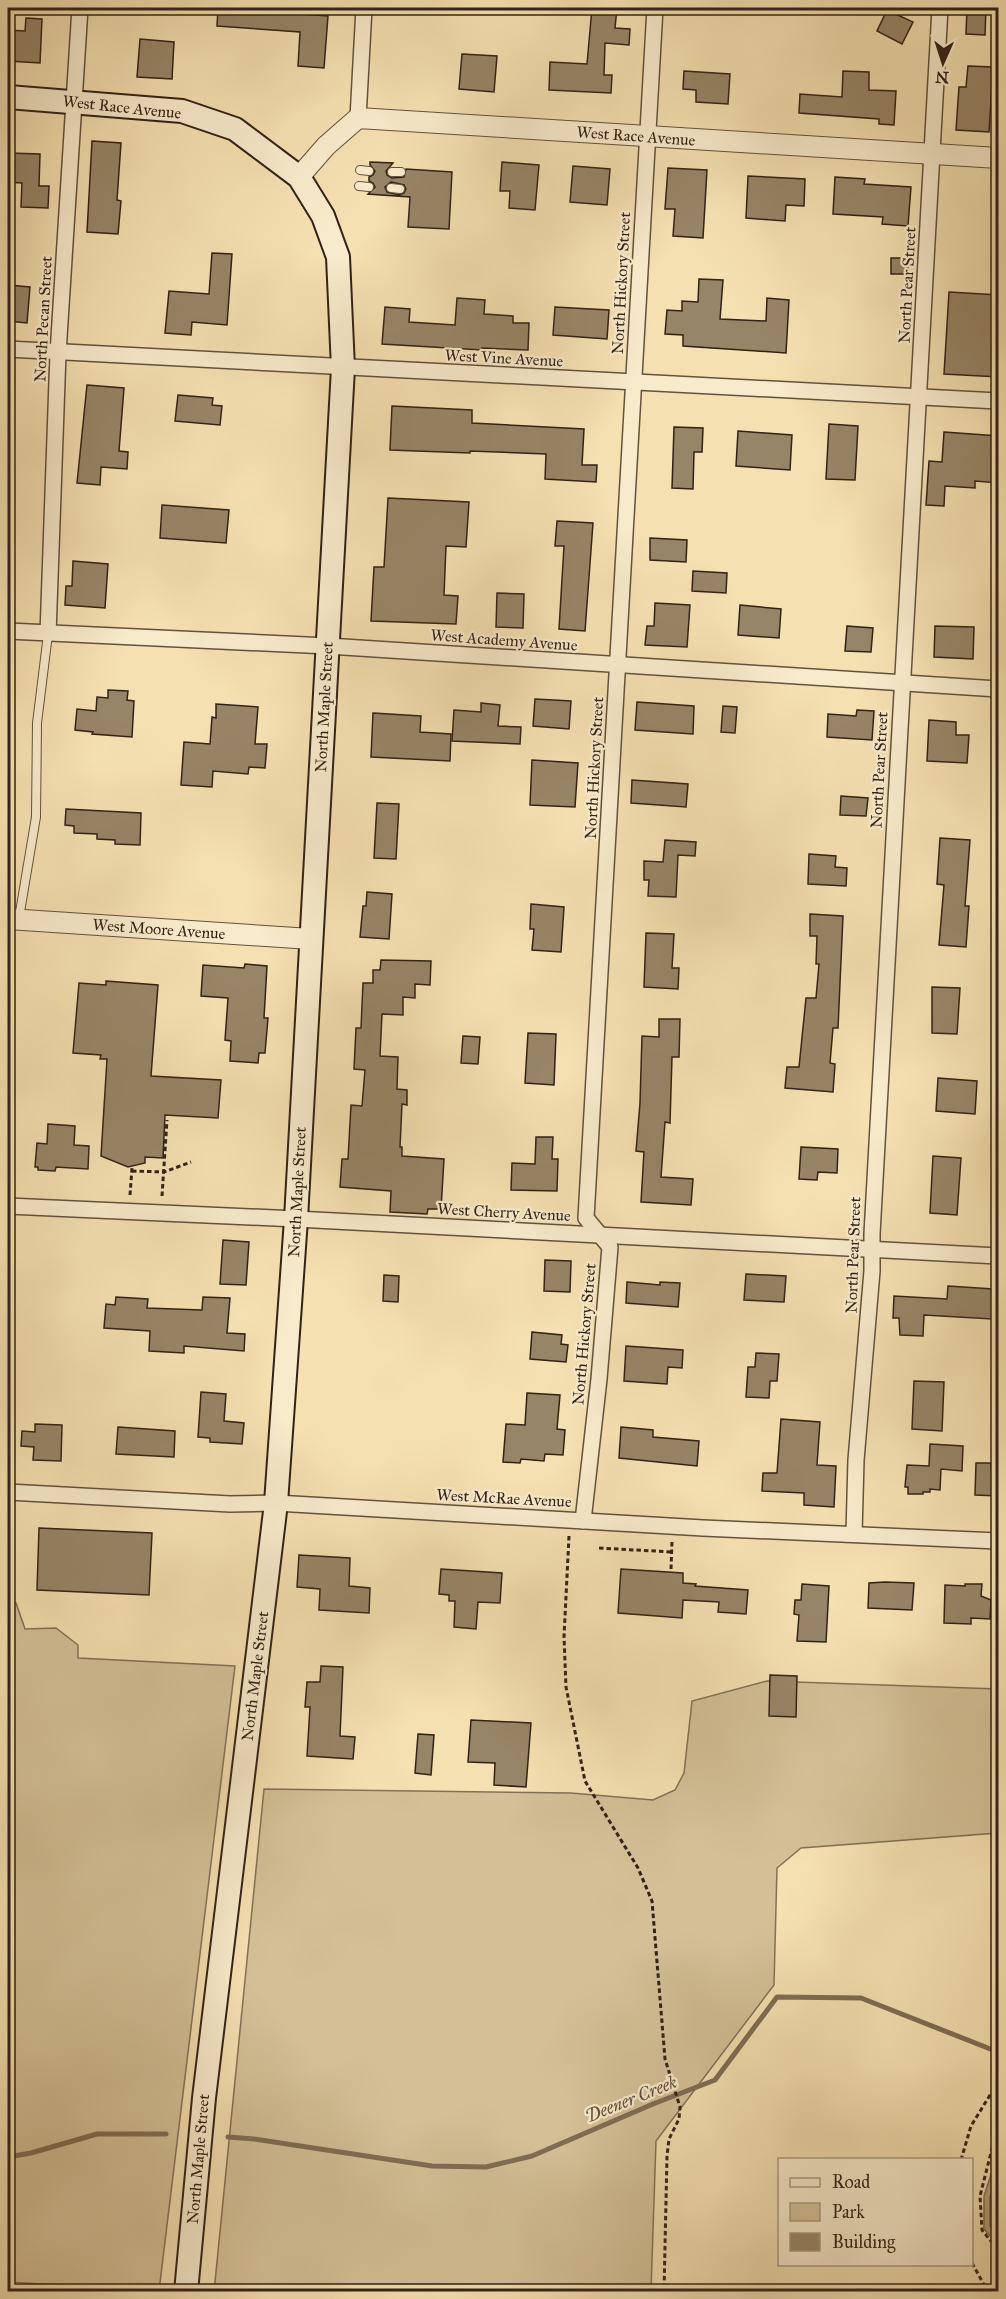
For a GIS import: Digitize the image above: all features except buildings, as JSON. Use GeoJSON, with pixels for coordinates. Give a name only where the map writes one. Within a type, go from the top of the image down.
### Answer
{"type":"FeatureCollection","features":[{"type":"Feature","properties":{"kind":"main road","name":"West Race Avenue"},"geometry":{"type":"LineString","coordinates":[[8,97],[182,111],[235,129]]}},
{"type":"Feature","properties":{"kind":"main road","name":"North Maple Street"},"geometry":{"type":"LineString","coordinates":[[186,2292],[205,2086],[276,1503],[296,1219],[343,368],[338,257],[323,216],[299,177],[235,129]]}},
{"type":"Feature","properties":{"kind":"street","name":"North Pecan Street"},"geometry":{"type":"LineString","coordinates":[[48,634],[58,353],[80,8]]}},
{"type":"Feature","properties":{"kind":"street"},"geometry":{"type":"LineString","coordinates":[[299,177],[326,146],[358,118],[364,8]]}},
{"type":"Feature","properties":{"kind":"street","name":"North Hickory Street"},"geometry":{"type":"LineString","coordinates":[[576,1521],[599,1379],[610,1247],[586,1218],[655,8]]}},
{"type":"Feature","properties":{"kind":"street","name":"North Pear Street"},"geometry":{"type":"LineString","coordinates":[[854,1534],[856,1460],[867,1355],[940,8]]}},
{"type":"Feature","properties":{"kind":"street","name":"West Race Avenue"},"geometry":{"type":"LineString","coordinates":[[358,118],[999,158]]}},
{"type":"Feature","properties":{"kind":"street","name":"West Vine Avenue"},"geometry":{"type":"LineString","coordinates":[[8,349],[999,401]]}},
{"type":"Feature","properties":{"kind":"street","name":"West Academy Avenue"},"geometry":{"type":"LineString","coordinates":[[8,631],[328,646],[999,689]]}},
{"type":"Feature","properties":{"kind":"street","name":"West Moore Avenue"},"geometry":{"type":"LineString","coordinates":[[13,919],[311,939]]}},
{"type":"Feature","properties":{"kind":"street","name":"West Cherry Avenue"},"geometry":{"type":"LineString","coordinates":[[8,1206],[999,1256]]}},
{"type":"Feature","properties":{"kind":"street","name":"West McRae Avenue"},"geometry":{"type":"LineString","coordinates":[[8,1492],[230,1504],[276,1503],[576,1521],[999,1541]]}},
{"type":"Feature","properties":{"kind":"lane"},"geometry":{"type":"LineString","coordinates":[[360,170],[369,171]]}},
{"type":"Feature","properties":{"kind":"lane"},"geometry":{"type":"LineString","coordinates":[[359,186],[369,187]]}},
{"type":"Feature","properties":{"kind":"lane"},"geometry":{"type":"LineString","coordinates":[[13,919],[36,818],[37,723],[48,634]]}},
{"type":"Feature","properties":{"kind":"path"},"geometry":{"type":"LineString","coordinates":[[162,1200],[167,1120]]}},
{"type":"Feature","properties":{"kind":"path"},"geometry":{"type":"LineString","coordinates":[[129,1212],[132,1169],[164,1172],[191,1162]]}},
{"type":"Feature","properties":{"kind":"path"},"geometry":{"type":"LineString","coordinates":[[576,1521],[564,1637],[566,1687],[585,1781],[638,1868],[652,1901],[665,2059],[680,2107],[679,2119],[669,2139],[667,2156],[664,2292]]}},
{"type":"Feature","properties":{"kind":"path"},"geometry":{"type":"LineString","coordinates":[[671,1569],[672,1540]]}},
{"type":"Feature","properties":{"kind":"path"},"geometry":{"type":"LineString","coordinates":[[599,1548],[672,1552]]}},
{"type":"Feature","properties":{"kind":"path"},"geometry":{"type":"LineString","coordinates":[[962,2158],[971,2126],[999,2082]]}},
{"type":"Feature","properties":{"kind":"path"},"geometry":{"type":"LineString","coordinates":[[999,2125],[980,2196],[982,2230],[999,2250]]}},
{"type":"Feature","properties":{"kind":"path"},"geometry":{"type":"LineString","coordinates":[[973,2265],[988,2292]]}},
{"type":"Feature","properties":{"kind":"green space"},"geometry":{"type":"Polygon","coordinates":[[[8,1601],[16,1603],[25,1629],[56,1628],[78,1645],[78,1658],[235,1666],[159,2291],[8,2282],[8,1601]]]}},
{"type":"Feature","properties":{"kind":"green space"},"geometry":{"type":"Polygon","coordinates":[[[767,1681],[998,1689],[998,1833],[801,1848],[777,1868],[774,1985],[656,2141],[651,2291],[214,2292],[264,1789],[571,1793],[653,1800],[675,1790],[684,1773],[692,1701],[767,1681]]]}},
{"type":"Feature","properties":{"kind":"water"},"geometry":{"type":"Polygon","coordinates":[[[998,2153],[998,2245],[984,2229],[984,2196],[998,2153]]]}},
{"type":"Feature","properties":{"kind":"waterway","name":"Deener Creek"},"geometry":{"type":"LineString","coordinates":[[228,2137],[432,2166],[486,2167],[532,2156],[715,2080],[777,1997],[861,1998],[998,2052]]}},
{"type":"Feature","properties":{"kind":"waterway","name":"Deener Creek"},"geometry":{"type":"LineString","coordinates":[[8,2157],[31,2153],[97,2134],[166,2134]]}}]}
